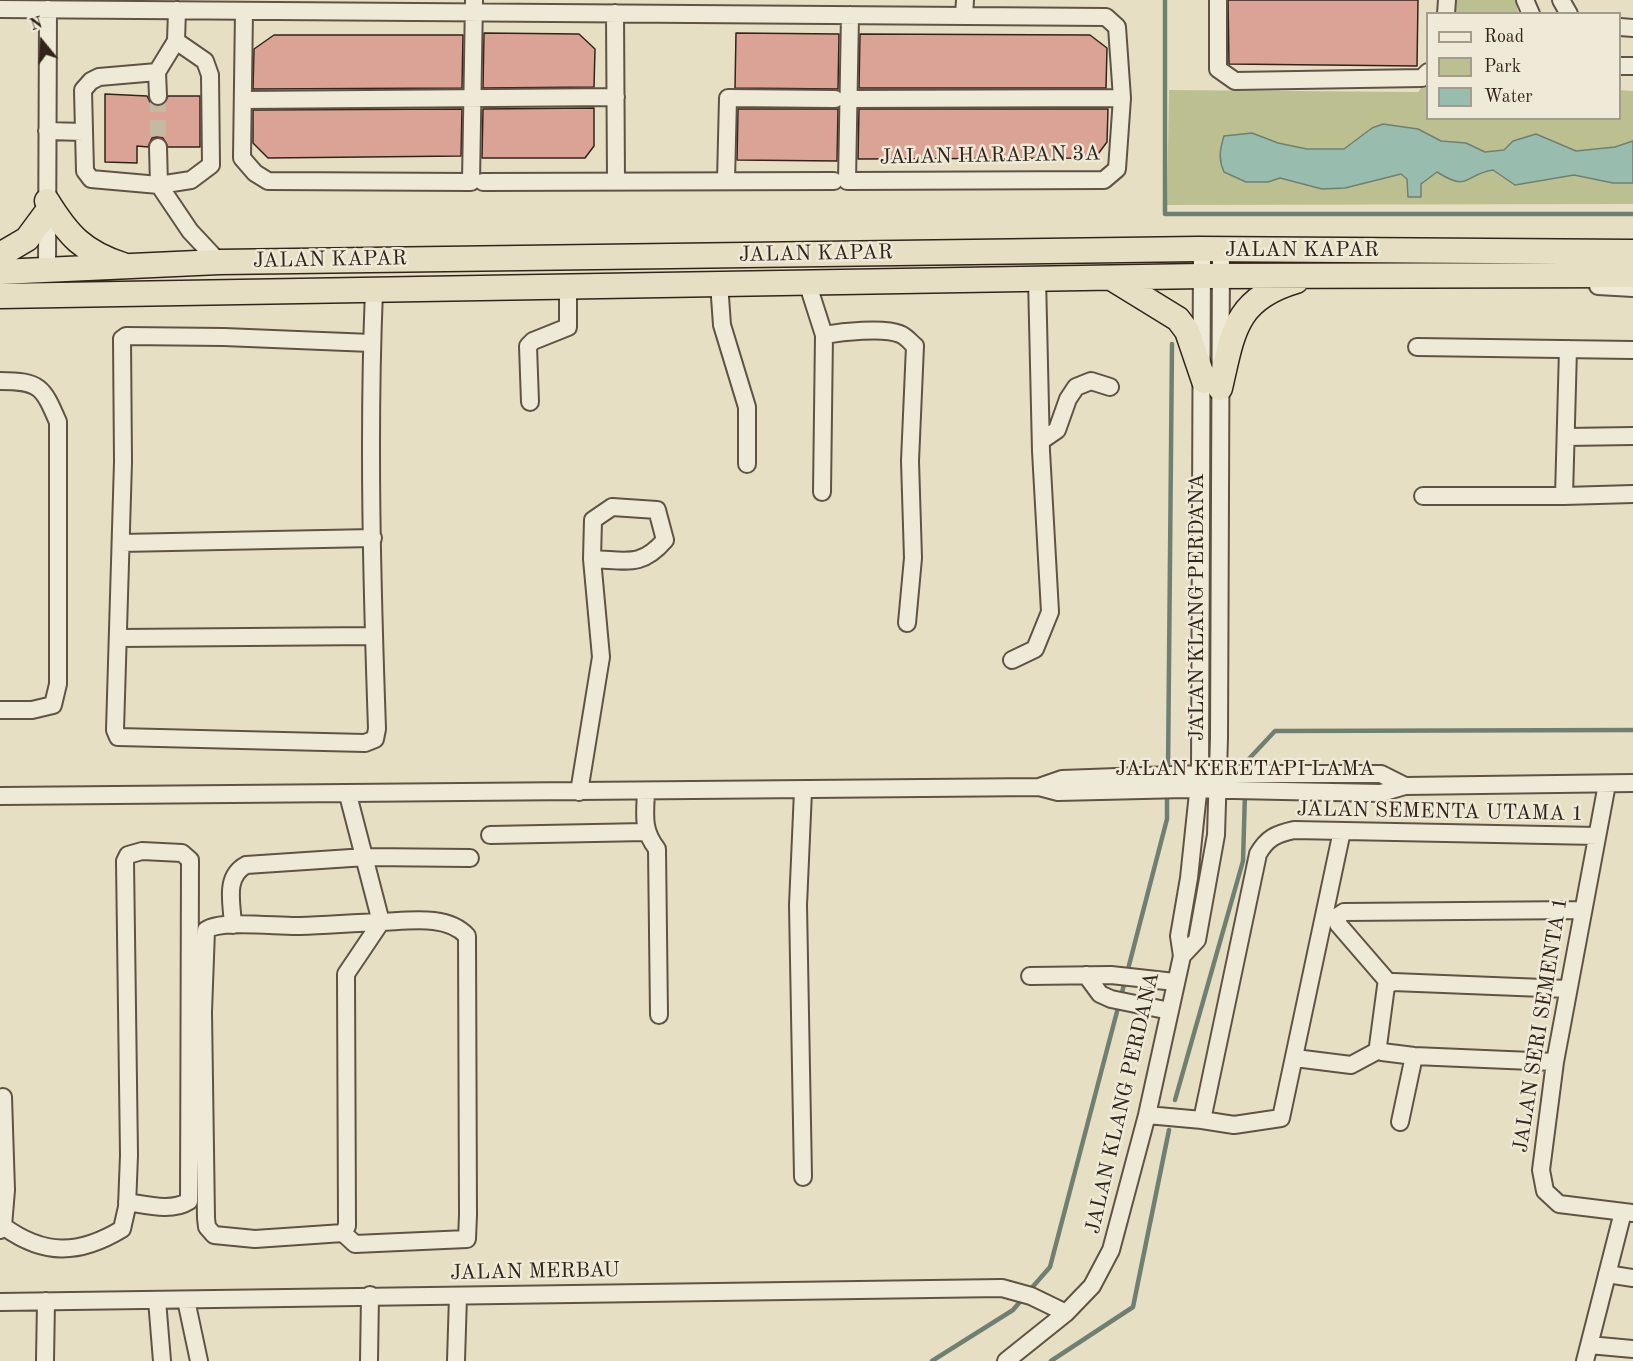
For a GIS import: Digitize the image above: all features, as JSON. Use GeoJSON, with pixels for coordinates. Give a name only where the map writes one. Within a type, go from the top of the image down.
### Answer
{"type":"FeatureCollection","features":[{"type":"Feature","properties":{"kind":"highway"},"geometry":{"type":"LineString","coordinates":[[0,255],[27,239],[47,206],[72,237],[88,250],[131,268]]}},
{"type":"Feature","properties":{"kind":"highway","name":"JALAN KAPAR"},"geometry":{"type":"LineString","coordinates":[[0,272],[131,268],[219,262],[1212,250],[1633,252]]}},
{"type":"Feature","properties":{"kind":"highway"},"geometry":{"type":"LineString","coordinates":[[1212,385],[1240,317],[1253,302],[1271,288],[1319,275]]}},
{"type":"Feature","properties":{"kind":"highway","name":"JALAN KAPAR"},"geometry":{"type":"LineString","coordinates":[[0,294],[374,291],[1037,278],[1633,275]]}},
{"type":"Feature","properties":{"kind":"highway"},"geometry":{"type":"LineString","coordinates":[[1111,278],[1178,319],[1187,331],[1212,385]]}},
{"type":"Feature","properties":{"kind":"street"},"geometry":{"type":"LineString","coordinates":[[1218,0],[1218,69],[1235,81],[1422,78],[1426,74]]}},
{"type":"Feature","properties":{"kind":"street"},"geometry":{"type":"LineString","coordinates":[[0,9],[48,9],[80,5],[244,11],[474,6],[615,13],[850,15],[964,8]]}},
{"type":"Feature","properties":{"kind":"street"},"geometry":{"type":"LineString","coordinates":[[474,6],[472,98],[477,182]]}},
{"type":"Feature","properties":{"kind":"street","name":"JALAN HARAPAN 3A"},"geometry":{"type":"LineString","coordinates":[[244,11],[242,158],[255,173],[268,181],[1104,180],[1117,169],[1122,98],[1117,27],[1106,17],[964,8]]}},
{"type":"Feature","properties":{"kind":"street"},"geometry":{"type":"LineString","coordinates":[[47,271],[48,9]]}},
{"type":"Feature","properties":{"kind":"street"},"geometry":{"type":"LineString","coordinates":[[158,96],[157,72],[176,41],[177,10]]}},
{"type":"Feature","properties":{"kind":"street"},"geometry":{"type":"LineString","coordinates":[[615,13],[616,181]]}},
{"type":"Feature","properties":{"kind":"street"},"geometry":{"type":"LineString","coordinates":[[840,181],[842,99],[850,15]]}},
{"type":"Feature","properties":{"kind":"street"},"geometry":{"type":"LineString","coordinates":[[157,72],[99,77],[90,81],[83,90],[85,171],[91,179],[159,184],[191,180],[211,165],[210,75],[205,61],[176,41]]}},
{"type":"Feature","properties":{"kind":"street"},"geometry":{"type":"LineString","coordinates":[[243,100],[616,97]]}},
{"type":"Feature","properties":{"kind":"street"},"geometry":{"type":"LineString","coordinates":[[726,181],[728,98],[1122,98]]}},
{"type":"Feature","properties":{"kind":"street"},"geometry":{"type":"LineString","coordinates":[[47,131],[84,132]]}},
{"type":"Feature","properties":{"kind":"street"},"geometry":{"type":"LineString","coordinates":[[158,147],[159,184],[173,202],[189,231],[219,262]]}},
{"type":"Feature","properties":{"kind":"street","name":"JALAN KLANG PERDANA"},"geometry":{"type":"LineString","coordinates":[[1182,956],[1197,940],[1226,782],[1212,385],[1212,250]]}},
{"type":"Feature","properties":{"kind":"street"},"geometry":{"type":"LineString","coordinates":[[47,271],[58,280],[70,284],[170,284],[201,292]]}},
{"type":"Feature","properties":{"kind":"street"},"geometry":{"type":"LineString","coordinates":[[0,294],[31,284],[47,271]]}},
{"type":"Feature","properties":{"kind":"street"},"geometry":{"type":"LineString","coordinates":[[1577,275],[1587,283],[1598,286],[1633,288]]}},
{"type":"Feature","properties":{"kind":"street"},"geometry":{"type":"LineString","coordinates":[[1012,660],[1035,649],[1050,612],[1041,441],[1037,278]]}},
{"type":"Feature","properties":{"kind":"street"},"geometry":{"type":"LineString","coordinates":[[807,282],[824,335],[822,492]]}},
{"type":"Feature","properties":{"kind":"street"},"geometry":{"type":"LineString","coordinates":[[719,284],[722,325],[747,407],[747,464]]}},
{"type":"Feature","properties":{"kind":"street"},"geometry":{"type":"LineString","coordinates":[[530,402],[528,346],[532,341],[568,327],[568,286]]}},
{"type":"Feature","properties":{"kind":"street"},"geometry":{"type":"LineString","coordinates":[[372,343],[126,336],[121,344],[121,543],[115,730],[118,737],[366,743],[375,739],[377,729],[372,343],[374,291]]}},
{"type":"Feature","properties":{"kind":"street"},"geometry":{"type":"LineString","coordinates":[[824,335],[841,332],[882,331],[900,334],[915,346],[910,461],[913,558],[907,622]]}},
{"type":"Feature","properties":{"kind":"street"},"geometry":{"type":"LineString","coordinates":[[1417,347],[1633,350]]}},
{"type":"Feature","properties":{"kind":"street"},"geometry":{"type":"LineString","coordinates":[[1564,496],[1568,349]]}},
{"type":"Feature","properties":{"kind":"street"},"geometry":{"type":"LineString","coordinates":[[0,381],[31,383],[46,393],[58,422],[58,684],[53,705],[32,710],[0,711]]}},
{"type":"Feature","properties":{"kind":"street"},"geometry":{"type":"LineString","coordinates":[[1041,441],[1057,430],[1068,399],[1077,387],[1091,381],[1110,387]]}},
{"type":"Feature","properties":{"kind":"street","name":"JALAN KLANG PERDANA"},"geometry":{"type":"LineString","coordinates":[[1006,1361],[1066,1313],[1092,1286],[1111,1250],[1147,1114],[1182,956],[1179,936],[1189,878],[1191,782],[1212,385]]}},
{"type":"Feature","properties":{"kind":"street"},"geometry":{"type":"LineString","coordinates":[[1566,437],[1633,436]]}},
{"type":"Feature","properties":{"kind":"street"},"geometry":{"type":"LineString","coordinates":[[1423,496],[1633,494]]}},
{"type":"Feature","properties":{"kind":"street"},"geometry":{"type":"LineString","coordinates":[[579,792],[601,657],[592,559],[593,520],[612,507],[657,510],[664,540],[651,556],[636,561],[592,559]]}},
{"type":"Feature","properties":{"kind":"street"},"geometry":{"type":"LineString","coordinates":[[121,543],[373,538]]}},
{"type":"Feature","properties":{"kind":"street"},"geometry":{"type":"LineString","coordinates":[[119,638],[374,636]]}},
{"type":"Feature","properties":{"kind":"street","name":"JALAN KERETAPI LAMA"},"geometry":{"type":"LineString","coordinates":[[0,796],[348,795],[1039,787],[1058,792],[1148,784],[1257,783],[1381,774],[1405,786],[1607,784]]}},
{"type":"Feature","properties":{"kind":"street"},"geometry":{"type":"LineString","coordinates":[[1607,784],[1633,783]]}},
{"type":"Feature","properties":{"kind":"street","name":"JALAN SERI SEMENTA 1"},"geometry":{"type":"LineString","coordinates":[[1587,1353],[1607,1274],[1628,1212],[1559,1204],[1545,1191],[1541,1170],[1581,910],[1607,784]]}},
{"type":"Feature","properties":{"kind":"street"},"geometry":{"type":"LineString","coordinates":[[803,791],[798,905],[803,1177]]}},
{"type":"Feature","properties":{"kind":"street"},"geometry":{"type":"LineString","coordinates":[[646,792],[646,832],[657,849],[659,1015]]}},
{"type":"Feature","properties":{"kind":"street"},"geometry":{"type":"LineString","coordinates":[[343,1233],[347,1226],[346,974],[381,922],[366,857],[348,795]]}},
{"type":"Feature","properties":{"kind":"street","name":"JALAN SEMENTA UTAMA 1"},"geometry":{"type":"LineString","coordinates":[[1202,1120],[1258,854],[1266,841],[1278,833],[1294,830],[1597,836]]}},
{"type":"Feature","properties":{"kind":"street"},"geometry":{"type":"LineString","coordinates":[[1147,1114],[1234,1125],[1281,1118],[1332,915],[1342,831]]}},
{"type":"Feature","properties":{"kind":"street"},"geometry":{"type":"LineString","coordinates":[[490,835],[646,832]]}},
{"type":"Feature","properties":{"kind":"street"},"geometry":{"type":"LineString","coordinates":[[3,1097],[6,1190],[1,1228],[37,1245],[65,1250],[99,1243],[122,1229],[127,1202],[125,861],[128,855],[142,851],[182,853],[190,861],[189,1202],[182,1206],[168,1207],[127,1202]]}},
{"type":"Feature","properties":{"kind":"street"},"geometry":{"type":"LineString","coordinates":[[233,925],[231,880],[235,871],[246,865],[366,857],[470,858]]}},
{"type":"Feature","properties":{"kind":"street"},"geometry":{"type":"LineString","coordinates":[[1332,915],[1344,912],[1581,910]]}},
{"type":"Feature","properties":{"kind":"street"},"geometry":{"type":"LineString","coordinates":[[1332,915],[1389,983],[1568,989]]}},
{"type":"Feature","properties":{"kind":"street"},"geometry":{"type":"LineString","coordinates":[[439,921],[459,927],[467,936],[470,1035],[466,1239],[355,1244],[343,1233],[255,1239],[214,1235],[207,1227],[203,1012],[206,930],[211,926],[233,925],[299,926],[439,921]]}},
{"type":"Feature","properties":{"kind":"street"},"geometry":{"type":"LineString","coordinates":[[1086,975],[1100,994],[1111,999],[1170,1011]]}},
{"type":"Feature","properties":{"kind":"street"},"geometry":{"type":"LineString","coordinates":[[1030,976],[1118,976],[1176,982]]}},
{"type":"Feature","properties":{"kind":"street"},"geometry":{"type":"LineString","coordinates":[[1379,1050],[1389,983]]}},
{"type":"Feature","properties":{"kind":"street"},"geometry":{"type":"LineString","coordinates":[[1295,1058],[1351,1065],[1379,1050],[1414,1056],[1556,1062]]}},
{"type":"Feature","properties":{"kind":"street"},"geometry":{"type":"LineString","coordinates":[[1400,1122],[1414,1056]]}},
{"type":"Feature","properties":{"kind":"street"},"geometry":{"type":"LineString","coordinates":[[1607,1274],[1633,1278]]}},
{"type":"Feature","properties":{"kind":"street","name":"JALAN MERBAU"},"geometry":{"type":"LineString","coordinates":[[0,1302],[370,1295],[458,1296],[1002,1288],[1032,1296],[1066,1313]]}},
{"type":"Feature","properties":{"kind":"street"},"geometry":{"type":"LineString","coordinates":[[369,1361],[370,1295]]}},
{"type":"Feature","properties":{"kind":"street"},"geometry":{"type":"LineString","coordinates":[[456,1361],[458,1296]]}},
{"type":"Feature","properties":{"kind":"street"},"geometry":{"type":"LineString","coordinates":[[157,1300],[162,1361]]}},
{"type":"Feature","properties":{"kind":"street"},"geometry":{"type":"LineString","coordinates":[[186,1300],[199,1361]]}},
{"type":"Feature","properties":{"kind":"street"},"geometry":{"type":"LineString","coordinates":[[45,1361],[46,1301]]}},
{"type":"Feature","properties":{"kind":"street"},"geometry":{"type":"LineString","coordinates":[[1587,1353],[1633,1349]]}},
{"type":"Feature","properties":{"kind":"green space"},"geometry":{"type":"Polygon","coordinates":[[[1455,0],[1516,0],[1518,12],[1455,12],[1455,0]]]}},
{"type":"Feature","properties":{"kind":"green space"},"geometry":{"type":"Polygon","coordinates":[[[1426,82],[1426,120],[1621,120],[1621,90],[1633,91],[1633,204],[1167,205],[1169,90],[1418,92],[1426,82]]]}},
{"type":"Feature","properties":{"kind":"water"},"geometry":{"type":"Polygon","coordinates":[[[1383,124],[1418,129],[1441,141],[1466,143],[1485,152],[1504,150],[1513,141],[1536,134],[1576,151],[1615,147],[1633,141],[1633,183],[1613,183],[1574,175],[1515,185],[1493,170],[1462,182],[1437,172],[1421,184],[1421,197],[1408,197],[1407,179],[1401,174],[1345,188],[1322,189],[1280,178],[1268,182],[1246,182],[1224,172],[1221,163],[1224,136],[1252,133],[1278,143],[1307,149],[1344,149],[1372,128],[1383,124]]]}},
{"type":"Feature","properties":{"kind":"building"},"geometry":{"type":"Polygon","coordinates":[[[1228,0],[1418,0],[1417,66],[1229,64],[1228,0]]]}},
{"type":"Feature","properties":{"kind":"building"},"geometry":{"type":"Polygon","coordinates":[[[484,33],[579,34],[595,49],[594,87],[483,88],[484,33]]]}},
{"type":"Feature","properties":{"kind":"building"},"geometry":{"type":"Polygon","coordinates":[[[736,33],[839,34],[838,89],[735,88],[736,33]]]}},
{"type":"Feature","properties":{"kind":"building"},"geometry":{"type":"Polygon","coordinates":[[[860,34],[1090,35],[1107,48],[1106,88],[859,88],[860,34]]]}},
{"type":"Feature","properties":{"kind":"building"},"geometry":{"type":"Polygon","coordinates":[[[274,35],[463,35],[462,88],[253,89],[254,49],[274,35]]]}},
{"type":"Feature","properties":{"kind":"building"},"geometry":{"type":"Polygon","coordinates":[[[105,94],[147,96],[150,102],[158,106],[164,104],[168,96],[200,96],[200,147],[168,147],[163,138],[157,137],[152,138],[148,147],[137,146],[137,163],[105,162],[105,94]]]}},
{"type":"Feature","properties":{"kind":"building"},"geometry":{"type":"Polygon","coordinates":[[[594,108],[594,146],[585,158],[482,158],[483,109],[594,108]]]}},
{"type":"Feature","properties":{"kind":"building"},"geometry":{"type":"Polygon","coordinates":[[[462,109],[461,156],[268,158],[253,143],[253,110],[462,109]]]}},
{"type":"Feature","properties":{"kind":"building"},"geometry":{"type":"Polygon","coordinates":[[[738,109],[838,109],[837,161],[737,160],[738,109]]]}},
{"type":"Feature","properties":{"kind":"building"},"geometry":{"type":"Polygon","coordinates":[[[859,109],[1108,109],[1107,142],[1095,158],[858,159],[859,109]]]}},
{"type":"Feature","properties":{"kind":"waterway"},"geometry":{"type":"LineString","coordinates":[[1165,0],[1165,214],[1633,214]]}},
{"type":"Feature","properties":{"kind":"waterway"},"geometry":{"type":"LineString","coordinates":[[1168,771],[1172,344]]}},
{"type":"Feature","properties":{"kind":"waterway"},"geometry":{"type":"LineString","coordinates":[[1246,770],[1246,762],[1275,731],[1633,730]]}},
{"type":"Feature","properties":{"kind":"waterway"},"geometry":{"type":"LineString","coordinates":[[1175,1100],[1243,861],[1245,793]]}},
{"type":"Feature","properties":{"kind":"waterway"},"geometry":{"type":"LineString","coordinates":[[1127,973],[1167,819],[1167,794]]}},
{"type":"Feature","properties":{"kind":"waterway"},"geometry":{"type":"LineString","coordinates":[[1029,1291],[1050,1267],[1125,981]]}},
{"type":"Feature","properties":{"kind":"waterway"},"geometry":{"type":"LineString","coordinates":[[1051,1361],[1133,1307],[1169,1130]]}},
{"type":"Feature","properties":{"kind":"waterway"},"geometry":{"type":"LineString","coordinates":[[932,1361],[1013,1310],[1024,1297]]}},
{"type":"Feature","properties":{"kind":"tunnel"},"geometry":{"type":"LineString","coordinates":[[158,96],[158,147]]}}]}
